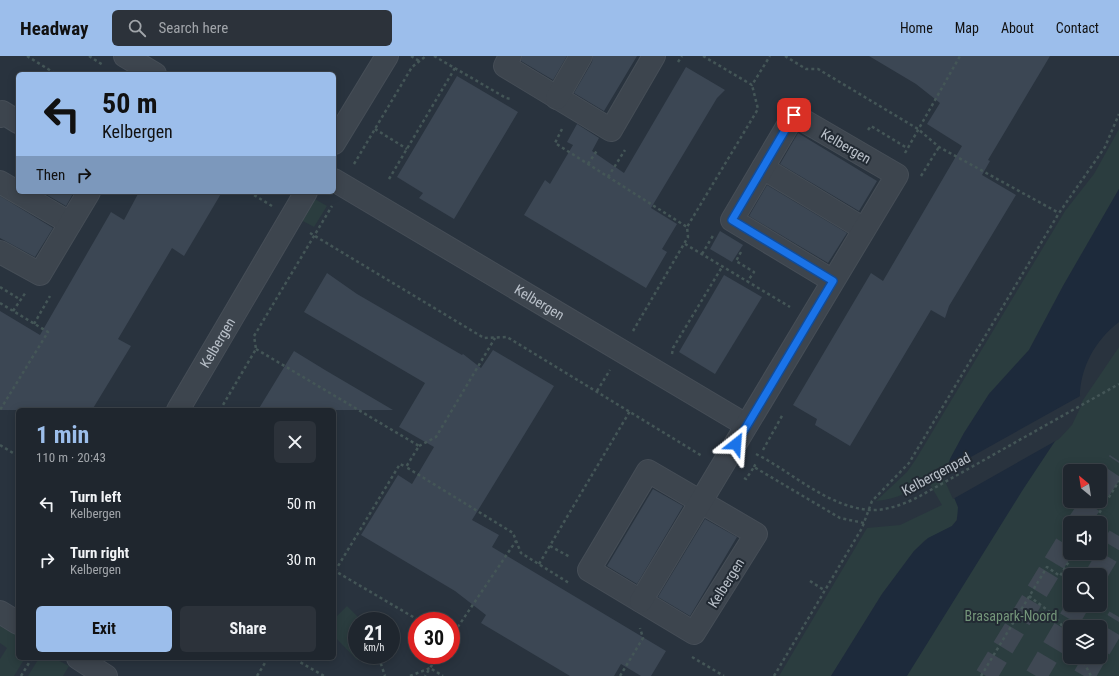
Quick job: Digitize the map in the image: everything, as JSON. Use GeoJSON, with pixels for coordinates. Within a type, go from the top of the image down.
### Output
{"type":"FeatureCollection","features":[{"type":"Feature","properties":{"kind":"street"},"geometry":{"type":"LineString","coordinates":[[125,56],[152,72]]}},
{"type":"Feature","properties":{"kind":"street"},"geometry":{"type":"LineString","coordinates":[[336,140],[386,56]]}},
{"type":"Feature","properties":{"kind":"street"},"geometry":{"type":"LineString","coordinates":[[510,56],[505,66],[611,130],[654,56]]}},
{"type":"Feature","properties":{"kind":"street"},"geometry":{"type":"LineString","coordinates":[[557,98],[581,56]]}},
{"type":"Feature","properties":{"kind":"street"},"geometry":{"type":"LineString","coordinates":[[0,116],[2,112],[16,121]]}},
{"type":"Feature","properties":{"kind":"street","name":"Kelbergen"},"geometry":{"type":"LineString","coordinates":[[641,601],[897,175],[794,115],[732,220],[833,281]]}},
{"type":"Feature","properties":{"kind":"street"},"geometry":{"type":"LineString","coordinates":[[763,168],[864,229]]}},
{"type":"Feature","properties":{"kind":"street"},"geometry":{"type":"LineString","coordinates":[[0,182],[16,191]]}},
{"type":"Feature","properties":{"kind":"street","name":"Kelbergen"},"geometry":{"type":"LineString","coordinates":[[338,182],[664,376],[741,434]]}},
{"type":"Feature","properties":{"kind":"street"},"geometry":{"type":"LineString","coordinates":[[20,194],[70,223]]}},
{"type":"Feature","properties":{"kind":"street"},"geometry":{"type":"LineString","coordinates":[[0,252],[40,274],[88,194]]}},
{"type":"Feature","properties":{"kind":"street","name":"Kelbergen"},"geometry":{"type":"LineString","coordinates":[[179,408],[305,194]]}},
{"type":"Feature","properties":{"kind":"street","name":"Kelbergen"},"geometry":{"type":"LineString","coordinates":[[648,471],[701,500],[756,534],[694,633],[589,570],[648,471]]}},
{"type":"Feature","properties":{"kind":"street"},"geometry":{"type":"LineString","coordinates":[[0,612],[16,622]]}},
{"type":"Feature","properties":{"kind":"street"},"geometry":{"type":"LineString","coordinates":[[81,660],[106,676]]}},
{"type":"Feature","properties":{"kind":"path"},"geometry":{"type":"LineString","coordinates":[[27,56],[53,72]]}},
{"type":"Feature","properties":{"kind":"path"},"geometry":{"type":"LineString","coordinates":[[411,56],[419,61]]}},
{"type":"Feature","properties":{"kind":"path"},"geometry":{"type":"LineString","coordinates":[[338,182],[375,129],[412,67],[426,56]]}},
{"type":"Feature","properties":{"kind":"path"},"geometry":{"type":"LineString","coordinates":[[434,56],[506,98],[515,100]]}},
{"type":"Feature","properties":{"kind":"path"},"geometry":{"type":"LineString","coordinates":[[597,391],[688,237],[687,227],[758,109],[752,86],[703,56]]}},
{"type":"Feature","properties":{"kind":"path"},"geometry":{"type":"LineString","coordinates":[[752,86],[770,56]]}},
{"type":"Feature","properties":{"kind":"path"},"geometry":{"type":"LineString","coordinates":[[785,56],[806,69],[818,70],[918,129],[939,147],[1059,213]]}},
{"type":"Feature","properties":{"kind":"path"},"geometry":{"type":"LineString","coordinates":[[904,154],[960,56]]}},
{"type":"Feature","properties":{"kind":"path"},"geometry":{"type":"LineString","coordinates":[[389,179],[455,68]]}},
{"type":"Feature","properties":{"kind":"path"},"geometry":{"type":"LineString","coordinates":[[774,676],[864,523],[872,501],[877,494],[909,463],[1059,213],[1105,147],[1119,114]]}},
{"type":"Feature","properties":{"kind":"path"},"geometry":{"type":"LineString","coordinates":[[556,126],[563,130],[554,143],[687,227]]}},
{"type":"Feature","properties":{"kind":"path"},"geometry":{"type":"LineString","coordinates":[[866,135],[871,126],[907,148]]}},
{"type":"Feature","properties":{"kind":"path"},"geometry":{"type":"LineString","coordinates":[[375,129],[407,149]]}},
{"type":"Feature","properties":{"kind":"path"},"geometry":{"type":"LineString","coordinates":[[588,164],[598,147]]}},
{"type":"Feature","properties":{"kind":"path"},"geometry":{"type":"LineString","coordinates":[[252,194],[290,218],[314,237],[484,338],[507,337],[721,466],[746,479],[756,463]]}},
{"type":"Feature","properties":{"kind":"path"},"geometry":{"type":"LineString","coordinates":[[221,408],[256,349],[254,336],[314,237],[333,194]]}},
{"type":"Feature","properties":{"kind":"path"},"geometry":{"type":"LineString","coordinates":[[702,254],[711,239]]}},
{"type":"Feature","properties":{"kind":"path"},"geometry":{"type":"LineString","coordinates":[[684,244],[795,310]]}},
{"type":"Feature","properties":{"kind":"path"},"geometry":{"type":"LineString","coordinates":[[742,251],[736,261],[754,272],[748,282]]}},
{"type":"Feature","properties":{"kind":"path"},"geometry":{"type":"LineString","coordinates":[[664,376],[668,369],[673,348],[722,267]]}},
{"type":"Feature","properties":{"kind":"path"},"geometry":{"type":"LineString","coordinates":[[0,287],[21,300]]}},
{"type":"Feature","properties":{"kind":"path"},"geometry":{"type":"LineString","coordinates":[[13,311],[24,295]]}},
{"type":"Feature","properties":{"kind":"path"},"geometry":{"type":"LineString","coordinates":[[0,303],[48,332],[0,410]]}},
{"type":"Feature","properties":{"kind":"path"},"geometry":{"type":"LineString","coordinates":[[406,467],[419,446],[436,437],[495,338]]}},
{"type":"Feature","properties":{"kind":"path"},"geometry":{"type":"LineString","coordinates":[[256,349],[419,446]]}},
{"type":"Feature","properties":{"kind":"path","name":"Kelbergenpad"},"geometry":{"type":"LineString","coordinates":[[741,434],[760,456],[820,493],[852,506],[870,510],[885,509],[905,503],[933,489],[1119,384]]}},
{"type":"Feature","properties":{"kind":"path"},"geometry":{"type":"LineString","coordinates":[[538,564],[630,411]]}},
{"type":"Feature","properties":{"kind":"path"},"geometry":{"type":"LineString","coordinates":[[0,445],[16,455]]}},
{"type":"Feature","properties":{"kind":"path"},"geometry":{"type":"LineString","coordinates":[[336,570],[400,464],[513,532],[521,553],[572,585]]}},
{"type":"Feature","properties":{"kind":"path"},"geometry":{"type":"LineString","coordinates":[[754,468],[840,518],[864,523]]}},
{"type":"Feature","properties":{"kind":"path"},"geometry":{"type":"LineString","coordinates":[[1097,516],[1119,481]]}},
{"type":"Feature","properties":{"kind":"path"},"geometry":{"type":"LineString","coordinates":[[460,624],[516,540]]}},
{"type":"Feature","properties":{"kind":"path"},"geometry":{"type":"LineString","coordinates":[[550,546],[568,556]]}},
{"type":"Feature","properties":{"kind":"path"},"geometry":{"type":"LineString","coordinates":[[981,676],[1047,567],[1060,576],[1070,560]]}},
{"type":"Feature","properties":{"kind":"path"},"geometry":{"type":"LineString","coordinates":[[336,573],[408,614]]}},
{"type":"Feature","properties":{"kind":"path"},"geometry":{"type":"LineString","coordinates":[[810,581],[824,590]]}},
{"type":"Feature","properties":{"kind":"path"},"geometry":{"type":"LineString","coordinates":[[1029,596],[1055,616],[1063,627]]}},
{"type":"Feature","properties":{"kind":"path"},"geometry":{"type":"LineString","coordinates":[[633,624],[640,628],[644,628]]}},
{"type":"Feature","properties":{"kind":"path"},"geometry":{"type":"LineString","coordinates":[[620,676],[643,638],[640,628]]}},
{"type":"Feature","properties":{"kind":"path"},"geometry":{"type":"LineString","coordinates":[[20,676],[31,660]]}},
{"type":"Feature","properties":{"kind":"path"},"geometry":{"type":"LineString","coordinates":[[257,676],[267,660]]}},
{"type":"Feature","properties":{"kind":"path"},"geometry":{"type":"LineString","coordinates":[[298,660],[324,676]]}},
{"type":"Feature","properties":{"kind":"path"},"geometry":{"type":"LineString","coordinates":[[381,664],[385,676]]}},
{"type":"Feature","properties":{"kind":"path"},"geometry":{"type":"LineString","coordinates":[[425,676],[433,664]]}},
{"type":"Feature","properties":{"kind":"path"},"geometry":{"type":"LineString","coordinates":[[1085,664],[1091,676]]}},
{"type":"Feature","properties":{"kind":"path"},"geometry":{"type":"LineString","coordinates":[[410,676],[430,668]]}},
{"type":"Feature","properties":{"kind":"path"},"geometry":{"type":"LineString","coordinates":[[430,668],[443,676]]}},
{"type":"Feature","properties":{"kind":"green space"},"geometry":{"type":"Polygon","coordinates":[[[1119,129],[1119,189],[1063,286],[1029,350],[989,394],[964,433],[950,459],[953,493],[959,510],[956,521],[952,526],[924,541],[914,551],[882,594],[831,676],[779,676],[867,528],[900,525],[942,505],[928,481],[898,496],[876,501],[907,472],[916,459],[1065,211],[1094,174],[1119,129]]]}},
{"type":"Feature","properties":{"kind":"green space"},"geometry":{"type":"Polygon","coordinates":[[[313,198],[327,206],[314,227],[301,220],[313,198]]]}},
{"type":"Feature","properties":{"kind":"green space","name":"Brasapark-Noord"},"geometry":{"type":"Polygon","coordinates":[[[1119,347],[1119,676],[906,676],[971,565],[1119,347]]]}},
{"type":"Feature","properties":{"kind":"green space"},"geometry":{"type":"Polygon","coordinates":[[[347,606],[353,612],[348,612],[348,651],[336,638],[336,617],[347,606]]]}},
{"type":"Feature","properties":{"kind":"green space"},"geometry":{"type":"Polygon","coordinates":[[[0,625],[16,635],[16,660],[24,660],[14,676],[0,676],[0,659],[7,648],[0,643],[0,625]]]}},
{"type":"Feature","properties":{"kind":"green space"},"geometry":{"type":"Polygon","coordinates":[[[38,660],[58,660],[69,666],[63,676],[28,676],[38,660]]]}},
{"type":"Feature","properties":{"kind":"water"},"geometry":{"type":"Polygon","coordinates":[[[1119,189],[1119,322],[1102,338],[1089,358],[1082,380],[1080,403],[1022,491],[907,676],[831,676],[882,594],[914,551],[928,538],[952,526],[957,520],[958,507],[945,476],[950,459],[964,433],[989,394],[1029,350],[1063,286],[1119,189]]]}},
{"type":"Feature","properties":{"kind":"pier"},"geometry":{"type":"Polygon","coordinates":[[[1082,395],[1082,404],[1072,425],[1059,439],[953,499],[943,477],[944,472],[1082,395]]]}},
{"type":"Feature","properties":{"kind":"building"},"geometry":{"type":"Polygon","coordinates":[[[522,56],[567,56],[553,80],[521,61],[522,56]]]}},
{"type":"Feature","properties":{"kind":"building"},"geometry":{"type":"Polygon","coordinates":[[[593,56],[637,56],[604,111],[574,93],[592,62],[593,56]]]}},
{"type":"Feature","properties":{"kind":"building"},"geometry":{"type":"Polygon","coordinates":[[[869,56],[1050,56],[988,160],[990,161],[982,175],[1016,195],[949,306],[945,318],[931,310],[850,446],[815,425],[817,419],[793,405],[871,273],[883,281],[962,146],[927,124],[940,103],[916,84],[869,56]]]}},
{"type":"Feature","properties":{"kind":"building"},"geometry":{"type":"Polygon","coordinates":[[[686,67],[725,90],[717,98],[651,208],[677,224],[662,249],[667,252],[646,288],[524,215],[545,180],[550,184],[573,145],[567,142],[577,124],[599,138],[592,151],[624,173],[686,67]]]}},
{"type":"Feature","properties":{"kind":"building"},"geometry":{"type":"Polygon","coordinates":[[[457,76],[518,112],[454,219],[419,198],[423,193],[397,177],[457,76]]]}},
{"type":"Feature","properties":{"kind":"building"},"geometry":{"type":"Polygon","coordinates":[[[798,133],[877,181],[859,211],[780,164],[798,133]]]}},
{"type":"Feature","properties":{"kind":"building"},"geometry":{"type":"Polygon","coordinates":[[[767,185],[847,233],[828,263],[749,216],[767,185]]]}},
{"type":"Feature","properties":{"kind":"building"},"geometry":{"type":"Polygon","coordinates":[[[45,194],[73,194],[66,206],[45,194]]]}},
{"type":"Feature","properties":{"kind":"building"},"geometry":{"type":"Polygon","coordinates":[[[138,194],[221,194],[184,256],[172,248],[118,339],[131,346],[93,408],[16,408],[16,410],[0,410],[0,311],[40,335],[111,212],[124,220],[138,194]]]}},
{"type":"Feature","properties":{"kind":"building"},"geometry":{"type":"Polygon","coordinates":[[[0,196],[53,228],[35,257],[0,238],[0,196]]]}},
{"type":"Feature","properties":{"kind":"building"},"geometry":{"type":"Polygon","coordinates":[[[720,231],[743,245],[732,262],[710,249],[720,231]]]}},
{"type":"Feature","properties":{"kind":"building"},"geometry":{"type":"Polygon","coordinates":[[[327,273],[357,294],[462,355],[463,354],[481,368],[493,350],[554,386],[472,520],[499,535],[492,547],[666,651],[651,676],[641,676],[621,664],[614,676],[570,676],[481,623],[486,615],[455,591],[361,535],[398,475],[412,484],[434,447],[399,427],[425,383],[304,312],[327,273]]]}},
{"type":"Feature","properties":{"kind":"building"},"geometry":{"type":"Polygon","coordinates":[[[724,275],[762,297],[715,374],[679,352],[724,275]]]}},
{"type":"Feature","properties":{"kind":"building"},"geometry":{"type":"Polygon","coordinates":[[[294,351],[393,410],[336,410],[336,408],[259,408],[294,351]]]}},
{"type":"Feature","properties":{"kind":"building"},"geometry":{"type":"Polygon","coordinates":[[[653,489],[683,506],[637,584],[607,566],[653,489]]]}},
{"type":"Feature","properties":{"kind":"building"},"geometry":{"type":"Polygon","coordinates":[[[705,519],[737,537],[690,616],[658,597],[705,519]]]}},
{"type":"Feature","properties":{"kind":"tunnel"},"geometry":{"type":"LineString","coordinates":[[1107,479],[1119,461]]}},
{"type":"Feature","properties":{"kind":"tunnel"},"geometry":{"type":"LineString","coordinates":[[1083,516],[1088,508]]}},
{"type":"Feature","properties":{"kind":"tunnel"},"geometry":{"type":"LineString","coordinates":[[1100,568],[1119,536]]}},
{"type":"Feature","properties":{"kind":"tunnel"},"geometry":{"type":"LineString","coordinates":[[986,676],[1063,549]]}},
{"type":"Feature","properties":{"kind":"tunnel"},"geometry":{"type":"LineString","coordinates":[[1036,676],[1074,612]]}},
{"type":"Feature","properties":{"kind":"tunnel"},"geometry":{"type":"LineString","coordinates":[[1107,637],[1119,617]]}},
{"type":"Feature","properties":{"kind":"tunnel"},"geometry":{"type":"LineString","coordinates":[[1084,676],[1091,664]]}},
{"type":"Feature","properties":{"kind":"route"},"geometry":{"type":"LineString","coordinates":[[736,444],[833,281],[732,220],[794,115]]}}]}
